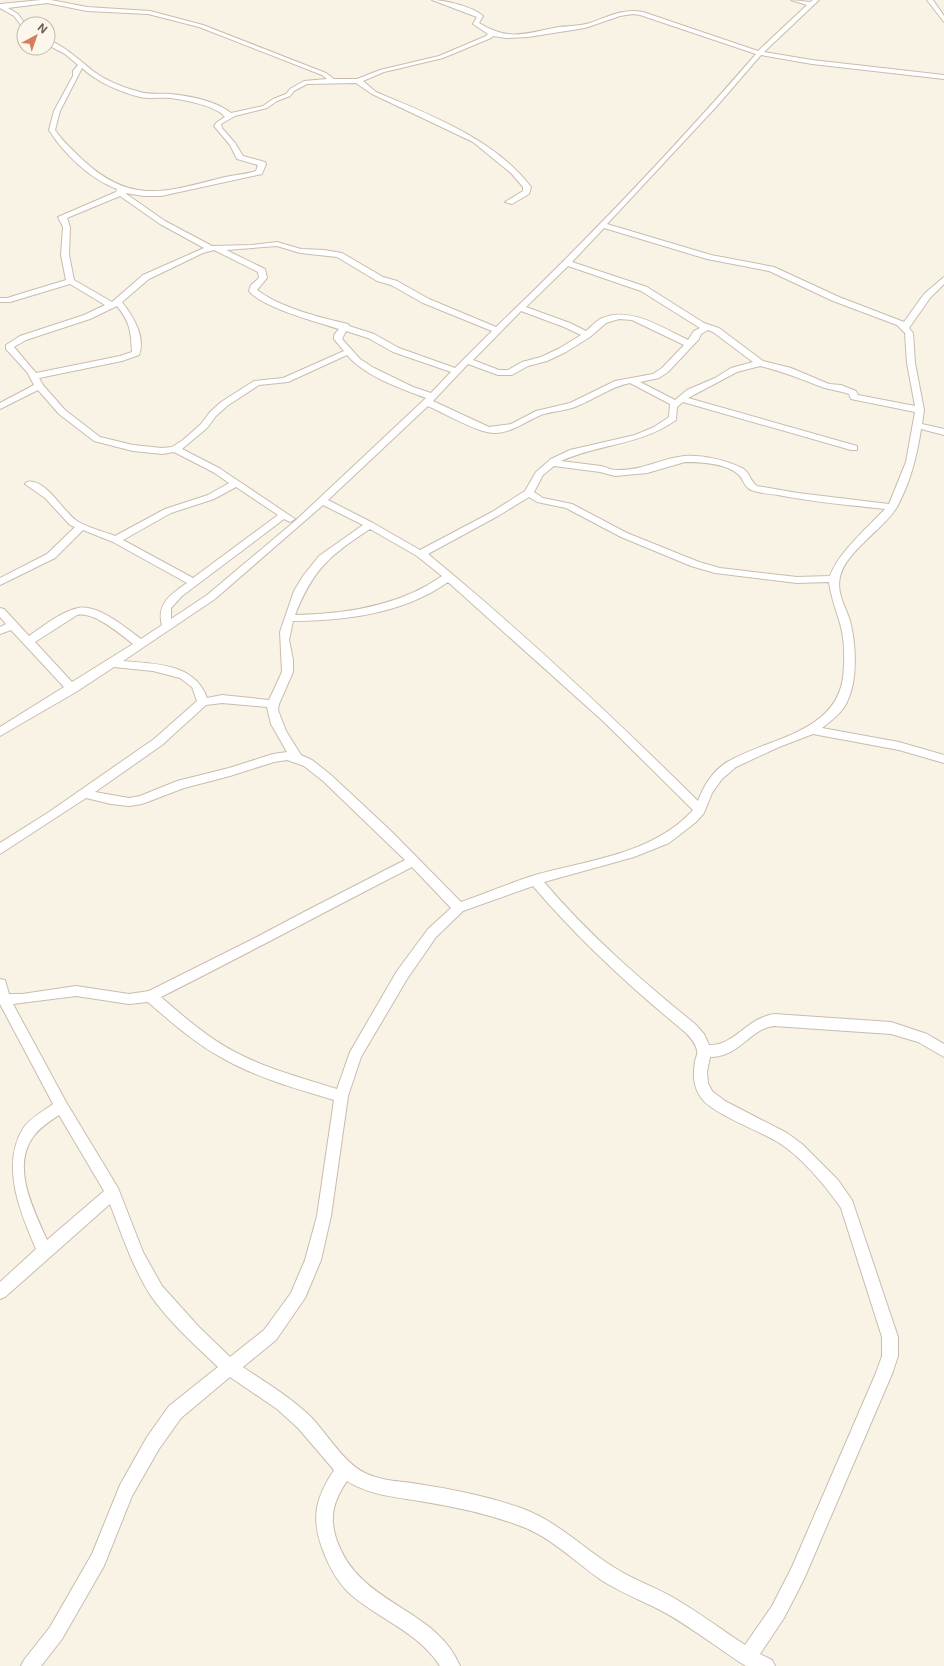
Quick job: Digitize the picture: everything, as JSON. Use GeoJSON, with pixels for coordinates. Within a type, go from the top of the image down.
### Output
{"type":"FeatureCollection","features":[{"type":"Feature","properties":{"kind":"street"},"geometry":{"type":"LineString","coordinates":[[435,0],[475,12],[480,16],[476,24],[491,33],[509,38],[535,35],[585,25],[615,14],[633,12],[641,13],[759,53],[812,62],[944,77]]}},
{"type":"Feature","properties":{"kind":"street"},"geometry":{"type":"LineString","coordinates":[[794,0],[814,2]]}},
{"type":"Feature","properties":{"kind":"street"},"geometry":{"type":"LineString","coordinates":[[930,0],[944,20]]}},
{"type":"Feature","properties":{"kind":"street"},"geometry":{"type":"LineString","coordinates":[[1,7],[47,1],[86,9],[117,9],[157,14],[201,26],[278,58],[324,74],[331,79],[328,81]]}},
{"type":"Feature","properties":{"kind":"street"},"geometry":{"type":"LineString","coordinates":[[0,732],[72,689],[168,627],[210,597],[298,523],[430,400],[497,330],[566,263],[714,106],[759,53],[814,2]]}},
{"type":"Feature","properties":{"kind":"street"},"geometry":{"type":"LineString","coordinates":[[1,7],[17,16]]}},
{"type":"Feature","properties":{"kind":"street"},"geometry":{"type":"LineString","coordinates":[[34,376],[122,358],[136,353],[135,330],[129,316],[115,304],[71,281],[67,274],[65,248],[67,224],[62,217],[87,208],[118,191],[165,193],[182,191],[259,172],[262,164],[240,157],[233,144],[217,126],[219,123],[229,117],[265,107],[275,100],[288,95],[292,90],[306,82],[358,81],[382,71],[441,57],[489,37],[491,33]]}},
{"type":"Feature","properties":{"kind":"street"},"geometry":{"type":"LineString","coordinates":[[56,47],[67,53],[99,78],[126,90],[141,95],[170,96],[188,99],[223,110],[229,117]]}},
{"type":"Feature","properties":{"kind":"street"},"geometry":{"type":"LineString","coordinates":[[81,65],[76,71],[76,76],[57,111],[52,130],[90,171],[143,211],[190,238],[262,270],[263,278],[254,287],[255,294],[310,317],[344,326],[371,336],[396,350],[458,372]]}},
{"type":"Feature","properties":{"kind":"street"},"geometry":{"type":"LineString","coordinates":[[358,81],[374,93],[475,141],[514,172],[527,187],[526,192],[509,202]]}},
{"type":"Feature","properties":{"kind":"street"},"geometry":{"type":"LineString","coordinates":[[30,1666],[56,1632],[98,1560],[126,1491],[153,1443],[175,1412],[270,1334],[297,1298],[313,1260],[324,1216],[341,1096],[355,1056],[402,975],[432,932],[459,908],[535,880],[630,854],[665,840],[692,819],[700,810],[707,792],[718,776],[732,764],[775,744],[812,730],[837,708],[842,700],[848,678],[847,633],[845,622],[836,598],[834,579],[837,570],[854,548],[892,507],[911,462],[918,426],[920,410],[911,363],[910,338],[905,327],[836,299],[771,269],[710,257],[601,226]]}},
{"type":"Feature","properties":{"kind":"street"},"geometry":{"type":"LineString","coordinates":[[298,523],[216,470],[175,449],[147,451],[97,439],[78,427],[39,386],[34,376],[11,350],[9,347],[10,345],[23,338],[87,316],[115,304],[153,273],[200,251],[213,248],[252,247],[277,244],[300,251],[332,253],[344,258],[380,279],[394,283],[426,301],[497,330]]}},
{"type":"Feature","properties":{"kind":"street"},"geometry":{"type":"LineString","coordinates":[[566,263],[598,275],[644,289],[707,327],[716,330],[760,363],[788,370],[828,386],[838,387],[853,393],[854,397],[920,410]]}},
{"type":"Feature","properties":{"kind":"street"},"geometry":{"type":"LineString","coordinates":[[905,327],[927,296],[944,280]]}},
{"type":"Feature","properties":{"kind":"street"},"geometry":{"type":"LineString","coordinates":[[0,300],[7,300],[71,281]]}},
{"type":"Feature","properties":{"kind":"street"},"geometry":{"type":"LineString","coordinates":[[520,308],[554,320],[587,335]]}},
{"type":"Feature","properties":{"kind":"street"},"geometry":{"type":"LineString","coordinates":[[467,361],[498,372],[509,373],[525,364],[551,356],[587,335],[603,321],[619,316],[626,316],[689,344]]}},
{"type":"Feature","properties":{"kind":"street"},"geometry":{"type":"LineString","coordinates":[[344,326],[338,335],[338,339],[350,351],[357,361],[474,425],[488,430],[496,430],[525,422],[539,413],[573,405],[599,390],[629,380],[651,377],[661,373],[689,344],[697,333],[707,327]]}},
{"type":"Feature","properties":{"kind":"street"},"geometry":{"type":"LineString","coordinates":[[175,449],[197,433],[224,404],[257,383],[285,380],[350,351]]}},
{"type":"Feature","properties":{"kind":"street"},"geometry":{"type":"LineString","coordinates":[[421,554],[495,514],[529,493],[536,478],[553,462],[564,456],[596,445],[655,430],[673,418],[672,410],[678,401],[690,392],[718,380],[734,370],[760,363]]}},
{"type":"Feature","properties":{"kind":"street"},"geometry":{"type":"LineString","coordinates":[[629,380],[678,401],[854,448]]}},
{"type":"Feature","properties":{"kind":"street"},"geometry":{"type":"LineString","coordinates":[[0,406],[39,386]]}},
{"type":"Feature","properties":{"kind":"street"},"geometry":{"type":"LineString","coordinates":[[918,426],[944,432]]}},
{"type":"Feature","properties":{"kind":"street"},"geometry":{"type":"LineString","coordinates":[[553,462],[600,469],[615,473],[647,470],[684,459],[697,459],[727,465],[739,470],[744,474],[748,484],[754,488],[798,496],[892,507]]}},
{"type":"Feature","properties":{"kind":"street"},"geometry":{"type":"LineString","coordinates":[[116,540],[168,511],[211,497],[236,483]]}},
{"type":"Feature","properties":{"kind":"street"},"geometry":{"type":"LineString","coordinates":[[30,484],[48,496],[66,517],[81,527],[116,540],[193,582]]}},
{"type":"Feature","properties":{"kind":"street"},"geometry":{"type":"LineString","coordinates":[[529,493],[540,500],[569,506],[624,535],[695,564],[719,571],[790,580],[834,579]]}},
{"type":"Feature","properties":{"kind":"street"},"geometry":{"type":"LineString","coordinates":[[322,501],[370,525],[415,552],[421,554],[449,576],[608,719],[700,810]]}},
{"type":"Feature","properties":{"kind":"street"},"geometry":{"type":"LineString","coordinates":[[168,627],[163,614],[166,607],[178,594],[284,515]]}},
{"type":"Feature","properties":{"kind":"street"},"geometry":{"type":"LineString","coordinates":[[297,758],[272,715],[273,704],[287,675],[288,665],[284,639],[289,618],[300,590],[315,565],[332,550],[370,525]]}},
{"type":"Feature","properties":{"kind":"street"},"geometry":{"type":"LineString","coordinates":[[0,582],[51,556],[60,549],[81,527]]}},
{"type":"Feature","properties":{"kind":"street"},"geometry":{"type":"LineString","coordinates":[[289,618],[315,618],[384,605],[428,591],[440,584],[449,576]]}},
{"type":"Feature","properties":{"kind":"street"},"geometry":{"type":"LineString","coordinates":[[29,641],[73,614],[85,611],[99,617],[141,644]]}},
{"type":"Feature","properties":{"kind":"street"},"geometry":{"type":"LineString","coordinates":[[0,612],[29,641],[72,689]]}},
{"type":"Feature","properties":{"kind":"street"},"geometry":{"type":"LineString","coordinates":[[0,630],[12,625]]}},
{"type":"Feature","properties":{"kind":"street"},"geometry":{"type":"LineString","coordinates":[[112,663],[167,670],[184,676],[196,685],[203,702]]}},
{"type":"Feature","properties":{"kind":"street"},"geometry":{"type":"LineString","coordinates":[[0,849],[54,815],[83,793],[158,742],[203,702],[222,699],[273,704]]}},
{"type":"Feature","properties":{"kind":"street"},"geometry":{"type":"LineString","coordinates":[[812,730],[899,746],[944,759]]}},
{"type":"Feature","properties":{"kind":"street"},"geometry":{"type":"LineString","coordinates":[[83,793],[111,800],[129,802],[142,800],[181,784],[230,772],[273,758],[287,756],[297,758],[308,763],[327,778],[414,861],[459,908]]}},
{"type":"Feature","properties":{"kind":"street"},"geometry":{"type":"LineString","coordinates":[[4,999],[22,999],[76,991],[129,999],[151,996],[256,944],[414,861]]}},
{"type":"Feature","properties":{"kind":"street"},"geometry":{"type":"LineString","coordinates":[[535,880],[566,917],[590,941],[690,1028],[699,1038],[704,1051],[700,1072],[701,1084],[707,1095],[720,1105],[782,1136],[797,1148],[833,1186],[847,1206],[890,1337],[890,1356],[884,1374],[814,1538],[778,1612],[747,1657]]}},
{"type":"Feature","properties":{"kind":"street"},"geometry":{"type":"LineString","coordinates":[[0,984],[4,999],[62,1106],[113,1194],[137,1255],[157,1291],[193,1332],[230,1368],[282,1403],[304,1422],[326,1446],[344,1470],[362,1481],[486,1506],[521,1517],[547,1529],[608,1574],[635,1590],[667,1604],[747,1657],[766,1666]]}},
{"type":"Feature","properties":{"kind":"street"},"geometry":{"type":"LineString","coordinates":[[151,996],[182,1023],[213,1045],[242,1062],[284,1079],[341,1096]]}},
{"type":"Feature","properties":{"kind":"street"},"geometry":{"type":"LineString","coordinates":[[704,1051],[725,1049],[765,1020],[891,1028],[922,1038],[944,1051]]}},
{"type":"Feature","properties":{"kind":"street"},"geometry":{"type":"LineString","coordinates":[[45,1252],[18,1190],[16,1160],[19,1146],[27,1133],[40,1121],[62,1106]]}},
{"type":"Feature","properties":{"kind":"street"},"geometry":{"type":"LineString","coordinates":[[0,1292],[64,1234],[113,1194]]}},
{"type":"Feature","properties":{"kind":"street"},"geometry":{"type":"LineString","coordinates":[[344,1470],[325,1502],[322,1512],[324,1531],[332,1552],[342,1571],[360,1590],[431,1638],[446,1656],[451,1666]]}}]}
